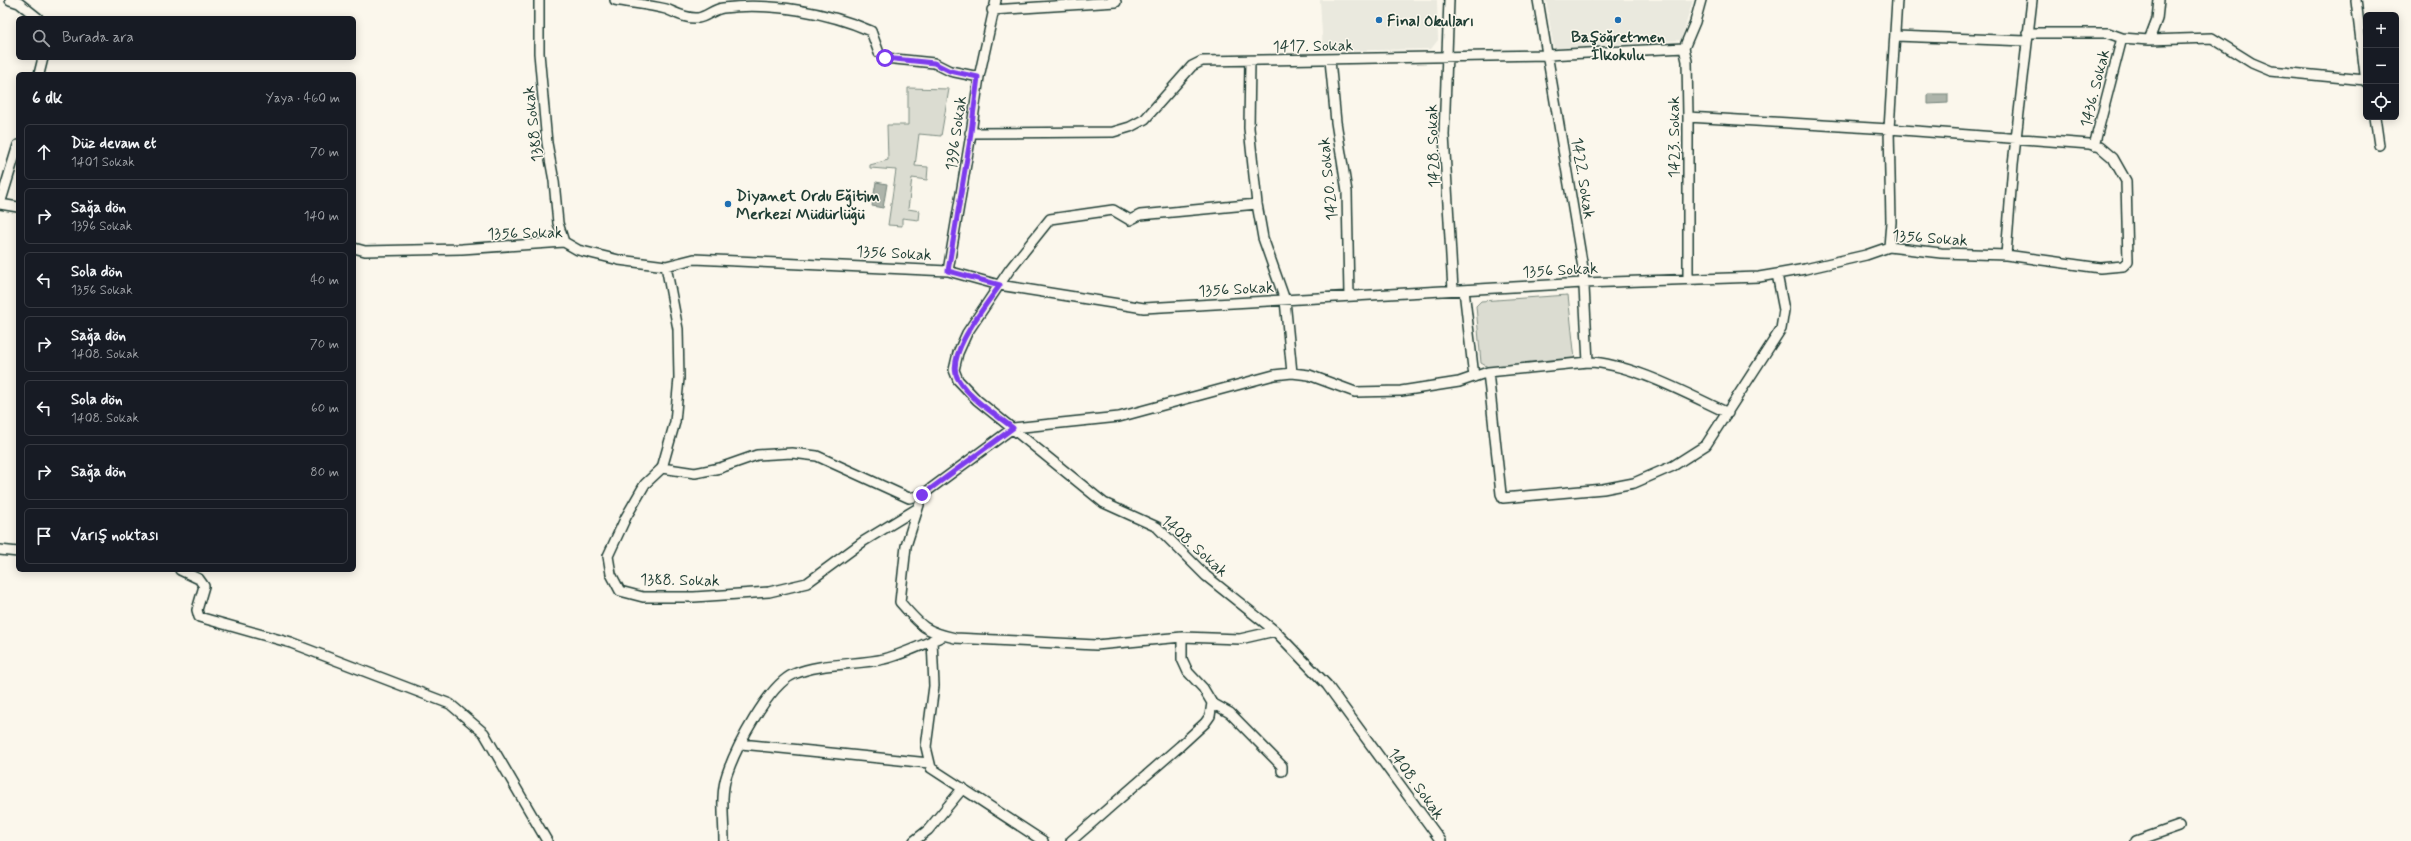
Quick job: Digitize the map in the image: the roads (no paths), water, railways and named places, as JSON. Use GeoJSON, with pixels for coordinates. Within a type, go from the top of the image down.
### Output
{"type":"FeatureCollection","features":[{"type":"Feature","properties":{"kind":"street"},"geometry":{"type":"LineString","coordinates":[[10,0],[19,4],[35,16]]}},
{"type":"Feature","properties":{"kind":"street","name":"1388 Sokak"},"geometry":{"type":"LineString","coordinates":[[539,0],[539,53],[547,143],[554,181],[558,224],[564,242]]}},
{"type":"Feature","properties":{"kind":"street"},"geometry":{"type":"LineString","coordinates":[[615,0],[665,9],[687,17],[699,18],[721,8],[744,7],[782,8],[824,14],[871,31],[879,53],[885,58],[934,63],[950,71],[978,77]]}},
{"type":"Feature","properties":{"kind":"street","name":"1396 Sokak"},"geometry":{"type":"LineString","coordinates":[[948,271],[978,77],[992,10],[996,0]]}},
{"type":"Feature","properties":{"kind":"street","name":"1428. Sokak"},"geometry":{"type":"LineString","coordinates":[[1450,0],[1446,56],[1444,135],[1453,290]]}},
{"type":"Feature","properties":{"kind":"street","name":"1422. Sokak"},"geometry":{"type":"LineString","coordinates":[[1538,0],[1583,268],[1588,362]]}},
{"type":"Feature","properties":{"kind":"street"},"geometry":{"type":"LineString","coordinates":[[1684,48],[1696,22],[1701,0]]}},
{"type":"Feature","properties":{"kind":"street"},"geometry":{"type":"LineString","coordinates":[[1889,247],[1891,222],[1889,129],[1896,36],[1897,0]]}},
{"type":"Feature","properties":{"kind":"street"},"geometry":{"type":"LineString","coordinates":[[2006,255],[2026,37],[2032,0]]}},
{"type":"Feature","properties":{"kind":"street"},"geometry":{"type":"LineString","coordinates":[[2149,40],[2157,19],[2159,0]]}},
{"type":"Feature","properties":{"kind":"street"},"geometry":{"type":"LineString","coordinates":[[2356,0],[2363,57]]}},
{"type":"Feature","properties":{"kind":"street"},"geometry":{"type":"LineString","coordinates":[[992,10],[1116,2]]}},
{"type":"Feature","properties":{"kind":"street","name":"1436. Sokak"},"geometry":{"type":"LineString","coordinates":[[1896,36],[2026,37],[2108,33],[2122,38],[2149,40],[2212,38],[2252,63],[2271,71],[2363,81]]}},
{"type":"Feature","properties":{"kind":"street","name":"1436. Sokak"},"geometry":{"type":"LineString","coordinates":[[2094,146],[2122,38]]}},
{"type":"Feature","properties":{"kind":"street","name":"1417. Sokak"},"geometry":{"type":"LineString","coordinates":[[970,133],[1113,132],[1130,127],[1145,119],[1192,66],[1202,61],[1330,60],[1446,56],[1548,55],[1684,48]]}},
{"type":"Feature","properties":{"kind":"street","name":"1423. Sokak"},"geometry":{"type":"LineString","coordinates":[[1684,48],[1687,61],[1688,117],[1688,278]]}},
{"type":"Feature","properties":{"kind":"street"},"geometry":{"type":"LineString","coordinates":[[40,72],[42,60]]}},
{"type":"Feature","properties":{"kind":"street","name":"1420. Sokak"},"geometry":{"type":"LineString","coordinates":[[1330,60],[1336,122],[1347,192],[1349,296]]}},
{"type":"Feature","properties":{"kind":"street"},"geometry":{"type":"LineString","coordinates":[[1250,61],[1249,128],[1256,204],[1263,238],[1285,300],[1292,373]]}},
{"type":"Feature","properties":{"kind":"street"},"geometry":{"type":"LineString","coordinates":[[1688,117],[2016,138],[2094,146]]}},
{"type":"Feature","properties":{"kind":"street"},"geometry":{"type":"LineString","coordinates":[[2375,120],[2379,145]]}},
{"type":"Feature","properties":{"kind":"street","name":"1356 Sokak"},"geometry":{"type":"LineString","coordinates":[[356,248],[365,250],[462,249],[564,242],[578,250],[600,256],[666,266],[694,259],[948,271],[1000,285],[1144,308],[1583,283],[1688,278],[1759,277],[1859,257],[1889,247],[1941,253],[2006,255],[2100,268],[2123,266],[2128,262],[2126,181],[2113,158],[2100,147],[2094,146]]}},
{"type":"Feature","properties":{"kind":"street"},"geometry":{"type":"LineString","coordinates":[[16,154],[0,204],[16,207]]}},
{"type":"Feature","properties":{"kind":"street","name":"1408. Sokak"},"geometry":{"type":"LineString","coordinates":[[1256,204],[1162,212],[1140,215],[1130,220],[1112,210],[1050,219],[1000,285],[967,333],[958,353],[954,370],[958,380],[977,400],[1104,504],[1157,527],[1206,576],[1275,631],[1328,684],[1441,841]]}},
{"type":"Feature","properties":{"kind":"street","name":"1388. Sokak"},"geometry":{"type":"LineString","coordinates":[[666,266],[678,329],[679,378],[676,422],[662,468],[646,484],[626,517],[608,556],[611,574],[620,591],[643,597],[694,597],[769,592],[807,583],[864,541],[918,508]]}},
{"type":"Feature","properties":{"kind":"street"},"geometry":{"type":"LineString","coordinates":[[1488,372],[1501,494],[1503,498],[1603,489],[1634,483],[1673,466],[1706,445],[1728,413],[1781,329],[1784,310],[1777,274]]}},
{"type":"Feature","properties":{"kind":"street"},"geometry":{"type":"LineString","coordinates":[[1464,290],[1474,377]]}},
{"type":"Feature","properties":{"kind":"street"},"geometry":{"type":"LineString","coordinates":[[662,468],[695,473],[720,468],[757,455],[792,453],[817,456],[909,498],[922,495],[1013,428],[1118,417],[1274,375],[1292,373],[1309,374],[1355,392],[1401,391],[1459,382],[1488,372],[1588,362],[1605,362],[1684,392],[1728,413]]}},
{"type":"Feature","properties":{"kind":"street"},"geometry":{"type":"LineString","coordinates":[[922,495],[906,546],[900,602],[922,627],[943,636],[955,638],[1096,645],[1182,638],[1240,639],[1275,631]]}},
{"type":"Feature","properties":{"kind":"street"},"geometry":{"type":"LineString","coordinates":[[0,550],[16,552]]}},
{"type":"Feature","properties":{"kind":"street"},"geometry":{"type":"LineString","coordinates":[[184,572],[199,579],[204,586],[197,610],[199,617],[291,643],[450,704],[484,733],[547,841]]}},
{"type":"Feature","properties":{"kind":"street"},"geometry":{"type":"LineString","coordinates":[[724,841],[724,801],[727,775],[755,715],[773,692],[793,674],[844,663],[884,659],[943,636]]}},
{"type":"Feature","properties":{"kind":"street"},"geometry":{"type":"LineString","coordinates":[[1182,638],[1182,659],[1188,672],[1203,688],[1212,703],[1230,713],[1282,766],[1282,771]]}},
{"type":"Feature","properties":{"kind":"street"},"geometry":{"type":"LineString","coordinates":[[932,640],[934,686],[926,748],[931,768],[1043,841]]}},
{"type":"Feature","properties":{"kind":"street"},"geometry":{"type":"LineString","coordinates":[[1071,841],[1205,724],[1210,716],[1212,703]]}},
{"type":"Feature","properties":{"kind":"street"},"geometry":{"type":"LineString","coordinates":[[741,744],[929,763]]}},
{"type":"Feature","properties":{"kind":"street"},"geometry":{"type":"LineString","coordinates":[[914,841],[928,830],[963,788]]}},
{"type":"Feature","properties":{"kind":"street"},"geometry":{"type":"LineString","coordinates":[[2136,841],[2179,826]]}},
{"type":"Feature","properties":{"kind":"place","name":"Final Okulları"},"geometry":{"type":"Point","coordinates":[1379,20]}},
{"type":"Feature","properties":{"kind":"place","name":"Başöğretmen İlkokulu"},"geometry":{"type":"Point","coordinates":[1618,20]}},
{"type":"Feature","properties":{"kind":"place","name":"Diyanet Ordu Eğitim Merkezi Müdürlüğü"},"geometry":{"type":"Point","coordinates":[728,204]}}]}
